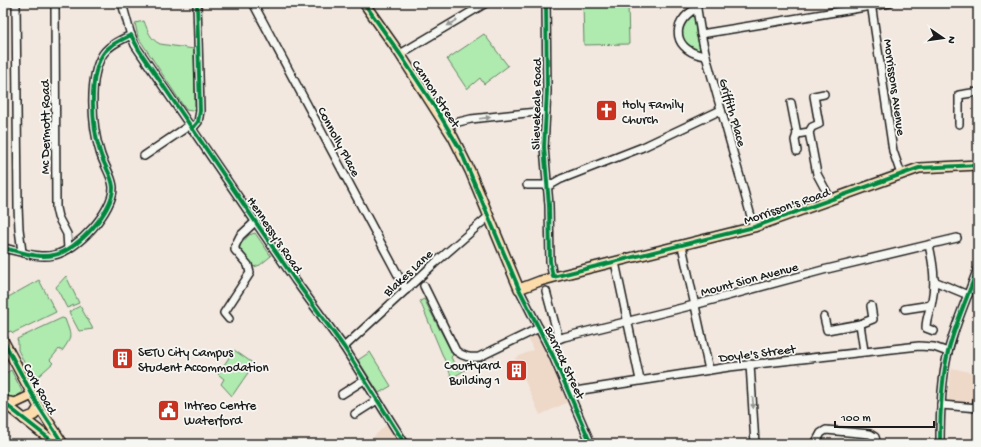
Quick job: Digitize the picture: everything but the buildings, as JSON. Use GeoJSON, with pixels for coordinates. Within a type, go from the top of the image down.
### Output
{"type":"FeatureCollection","features":[{"type":"Feature","properties":{"kind":"main road","name":"Cannon Street"},"geometry":{"type":"LineString","coordinates":[[364,3],[400,54],[446,125],[467,166],[519,290]]}},
{"type":"Feature","properties":{"kind":"main road","name":"Morrisson's Road"},"geometry":{"type":"LineString","coordinates":[[519,290],[553,277],[754,227],[901,174],[927,167],[978,165]]}},
{"type":"Feature","properties":{"kind":"main road","name":"Cork Road"},"geometry":{"type":"LineString","coordinates":[[3,340],[32,395],[63,444]]}},
{"type":"Feature","properties":{"kind":"main road"},"geometry":{"type":"LineString","coordinates":[[4,400],[15,403],[32,395]]}},
{"type":"Feature","properties":{"kind":"main road"},"geometry":{"type":"LineString","coordinates":[[4,400],[9,407],[56,444]]}},
{"type":"Feature","properties":{"kind":"main road"},"geometry":{"type":"LineString","coordinates":[[24,419],[34,415],[39,407]]}},
{"type":"Feature","properties":{"kind":"street"},"geometry":{"type":"LineString","coordinates":[[16,3],[18,207],[22,252]]}},
{"type":"Feature","properties":{"kind":"street","name":"Mc Dermott Road"},"geometry":{"type":"LineString","coordinates":[[55,3],[56,208],[58,217],[67,237],[68,249]]}},
{"type":"Feature","properties":{"kind":"street","name":"Hennessy's Road"},"geometry":{"type":"LineString","coordinates":[[122,3],[131,35],[139,50],[295,280],[344,347],[405,444]]}},
{"type":"Feature","properties":{"kind":"street"},"geometry":{"type":"LineString","coordinates":[[144,156],[198,122],[200,111],[197,3]]}},
{"type":"Feature","properties":{"kind":"street","name":"Connolly Place"},"geometry":{"type":"LineString","coordinates":[[253,3],[406,290]]}},
{"type":"Feature","properties":{"kind":"street"},"geometry":{"type":"LineString","coordinates":[[400,54],[486,3]]}},
{"type":"Feature","properties":{"kind":"street","name":"Slievekeale Road"},"geometry":{"type":"LineString","coordinates":[[546,3],[547,77],[544,147],[550,262],[553,277]]}},
{"type":"Feature","properties":{"kind":"street"},"geometry":{"type":"LineString","coordinates":[[701,34],[871,4],[890,3]]}},
{"type":"Feature","properties":{"kind":"street","name":"Morrissons Avenue"},"geometry":{"type":"LineString","coordinates":[[871,4],[893,151],[901,174]]}},
{"type":"Feature","properties":{"kind":"street"},"geometry":{"type":"LineString","coordinates":[[697,6],[684,18],[680,27],[680,37],[686,49],[695,54],[706,56]]}},
{"type":"Feature","properties":{"kind":"street","name":"Griffith Place"},"geometry":{"type":"LineString","coordinates":[[697,6],[706,56],[754,227]]}},
{"type":"Feature","properties":{"kind":"street"},"geometry":{"type":"LineString","coordinates":[[3,248],[50,256],[59,254],[68,249],[84,236],[96,224],[106,209],[112,196],[113,188],[112,181],[101,155],[95,132],[93,108],[94,90],[97,72],[103,54],[112,45],[131,35]]}},
{"type":"Feature","properties":{"kind":"street"},"geometry":{"type":"LineString","coordinates":[[959,124],[959,95],[978,92]]}},
{"type":"Feature","properties":{"kind":"street"},"geometry":{"type":"LineString","coordinates":[[824,94],[814,96],[819,124],[812,127],[809,132],[817,174],[831,200]]}},
{"type":"Feature","properties":{"kind":"street"},"geometry":{"type":"LineString","coordinates":[[791,103],[797,134],[795,140],[797,151]]}},
{"type":"Feature","properties":{"kind":"street"},"geometry":{"type":"LineString","coordinates":[[527,185],[547,186],[561,179],[643,147],[721,110]]}},
{"type":"Feature","properties":{"kind":"street"},"geometry":{"type":"LineString","coordinates":[[446,125],[471,119],[546,111]]}},
{"type":"Feature","properties":{"kind":"street"},"geometry":{"type":"LineString","coordinates":[[797,134],[809,132]]}},
{"type":"Feature","properties":{"kind":"street","name":"Blakes Lane"},"geometry":{"type":"LineString","coordinates":[[344,347],[456,244],[488,217]]}},
{"type":"Feature","properties":{"kind":"street"},"geometry":{"type":"LineString","coordinates":[[229,319],[224,313],[248,277],[249,269],[248,265],[235,250],[235,246],[240,236],[256,221]]}},
{"type":"Feature","properties":{"kind":"street","name":"Mount Sion Avenue"},"geometry":{"type":"LineString","coordinates":[[547,343],[801,276],[957,238]]}},
{"type":"Feature","properties":{"kind":"street"},"geometry":{"type":"LineString","coordinates":[[929,245],[934,281],[926,328],[934,331]]}},
{"type":"Feature","properties":{"kind":"street"},"geometry":{"type":"LineString","coordinates":[[682,246],[709,370]]}},
{"type":"Feature","properties":{"kind":"street"},"geometry":{"type":"LineString","coordinates":[[615,262],[640,380]]}},
{"type":"Feature","properties":{"kind":"street"},"geometry":{"type":"LineString","coordinates":[[940,444],[943,380],[948,352],[978,268]]}},
{"type":"Feature","properties":{"kind":"street"},"geometry":{"type":"LineString","coordinates":[[934,281],[968,295]]}},
{"type":"Feature","properties":{"kind":"street"},"geometry":{"type":"LineString","coordinates":[[424,286],[456,351],[462,355],[471,358],[479,357],[540,328]]}},
{"type":"Feature","properties":{"kind":"street","name":"Barrack Street"},"geometry":{"type":"LineString","coordinates":[[519,290],[540,328],[591,444]]}},
{"type":"Feature","properties":{"kind":"street","name":"Barrack Street"},"geometry":{"type":"LineString","coordinates":[[546,290],[559,339]]}},
{"type":"Feature","properties":{"kind":"street"},"geometry":{"type":"LineString","coordinates":[[905,308],[931,305]]}},
{"type":"Feature","properties":{"kind":"street"},"geometry":{"type":"LineString","coordinates":[[824,317],[827,330],[860,324],[873,319],[870,306]]}},
{"type":"Feature","properties":{"kind":"street"},"geometry":{"type":"LineString","coordinates":[[860,324],[864,351]]}},
{"type":"Feature","properties":{"kind":"street","name":"Doyle's Street"},"geometry":{"type":"LineString","coordinates":[[569,392],[750,364],[864,351],[922,346],[934,347],[948,352]]}},
{"type":"Feature","properties":{"kind":"street"},"geometry":{"type":"LineString","coordinates":[[750,364],[755,444]]}},
{"type":"Feature","properties":{"kind":"street"},"geometry":{"type":"LineString","coordinates":[[342,394],[364,380]]}},
{"type":"Feature","properties":{"kind":"street"},"geometry":{"type":"LineString","coordinates":[[941,405],[977,408],[978,396]]}},
{"type":"Feature","properties":{"kind":"street"},"geometry":{"type":"LineString","coordinates":[[355,414],[377,400]]}},
{"type":"Feature","properties":{"kind":"street"},"geometry":{"type":"LineString","coordinates":[[815,444],[820,433],[826,430],[870,434],[875,437],[878,444]]}},
{"type":"Feature","properties":{"kind":"shaded area"},"geometry":{"type":"Polygon","coordinates":[[[538,332],[568,402],[540,415],[515,358],[533,350],[528,337],[538,332]]]}},
{"type":"Feature","properties":{"kind":"shaded area"},"geometry":{"type":"Polygon","coordinates":[[[952,368],[978,374],[974,404],[948,402],[952,368]]]}},
{"type":"Feature","properties":{"kind":"shaded area"},"geometry":{"type":"Polygon","coordinates":[[[387,424],[400,444],[366,444],[387,424]]]}},
{"type":"Feature","properties":{"kind":"green space"},"geometry":{"type":"Polygon","coordinates":[[[583,3],[628,3],[629,44],[584,45],[583,3]]]}},
{"type":"Feature","properties":{"kind":"green space"},"geometry":{"type":"Polygon","coordinates":[[[694,14],[696,34],[701,53],[693,51],[687,46],[684,42],[682,32],[689,17],[694,14]]]}},
{"type":"Feature","properties":{"kind":"green space"},"geometry":{"type":"Polygon","coordinates":[[[144,21],[152,37],[160,44],[194,49],[195,108],[192,111],[186,110],[138,37],[135,23],[144,21]]]}},
{"type":"Feature","properties":{"kind":"green space"},"geometry":{"type":"Polygon","coordinates":[[[484,34],[508,66],[484,84],[480,78],[467,89],[447,59],[484,34]]]}},
{"type":"Feature","properties":{"kind":"green space"},"geometry":{"type":"Polygon","coordinates":[[[255,233],[271,256],[260,265],[254,267],[240,248],[240,245],[249,235],[255,233]]]}},
{"type":"Feature","properties":{"kind":"green space"},"geometry":{"type":"Polygon","coordinates":[[[66,276],[79,303],[67,308],[56,287],[66,276]]]}},
{"type":"Feature","properties":{"kind":"green space"},"geometry":{"type":"Polygon","coordinates":[[[39,280],[56,312],[13,333],[11,331],[8,332],[3,323],[3,300],[39,280]]]}},
{"type":"Feature","properties":{"kind":"green space"},"geometry":{"type":"Polygon","coordinates":[[[424,299],[453,355],[451,357],[457,370],[471,361],[473,365],[452,378],[420,301],[424,299]]]}},
{"type":"Feature","properties":{"kind":"green space"},"geometry":{"type":"Polygon","coordinates":[[[80,306],[93,329],[79,331],[69,312],[80,306]]]}},
{"type":"Feature","properties":{"kind":"green space"},"geometry":{"type":"Polygon","coordinates":[[[62,318],[65,319],[70,333],[68,342],[62,351],[59,349],[50,360],[53,363],[33,381],[18,350],[17,339],[62,318]]]}},
{"type":"Feature","properties":{"kind":"green space"},"geometry":{"type":"Polygon","coordinates":[[[234,350],[254,364],[232,396],[221,384],[224,379],[218,374],[234,350]]]}},
{"type":"Feature","properties":{"kind":"green space"},"geometry":{"type":"Polygon","coordinates":[[[370,352],[391,386],[379,393],[358,360],[370,352]]]}},
{"type":"Feature","properties":{"kind":"green space"},"geometry":{"type":"Polygon","coordinates":[[[11,370],[22,391],[13,399],[3,392],[3,375],[11,370]]]}},
{"type":"Feature","properties":{"kind":"cycle path"},"geometry":{"type":"LineString","coordinates":[[192,129],[198,122],[200,111],[197,3]]}},
{"type":"Feature","properties":{"kind":"cycle path"},"geometry":{"type":"LineString","coordinates":[[364,3],[400,54],[460,149],[519,289],[553,356],[591,444]]}},
{"type":"Feature","properties":{"kind":"cycle path"},"geometry":{"type":"LineString","coordinates":[[546,3],[547,91],[544,147],[549,205],[550,261],[553,277],[754,227],[919,168],[978,165]]}},
{"type":"Feature","properties":{"kind":"cycle path"},"geometry":{"type":"LineString","coordinates":[[3,248],[42,256],[54,255],[73,246],[83,238],[101,218],[112,196],[113,187],[97,142],[93,116],[93,89],[95,76],[98,64],[108,48],[131,35],[139,50],[295,280],[344,347],[405,444]]}},
{"type":"Feature","properties":{"kind":"cycle path"},"geometry":{"type":"LineString","coordinates":[[940,444],[941,398],[948,352],[958,320],[978,268]]}},
{"type":"Feature","properties":{"kind":"cycle path"},"geometry":{"type":"LineString","coordinates":[[3,340],[39,407],[63,444]]}},
{"type":"Feature","properties":{"kind":"cycle path"},"geometry":{"type":"LineString","coordinates":[[3,400],[9,407],[56,444]]}},
{"type":"Feature","properties":{"kind":"place","name":"Holy Family Church"},"geometry":{"type":"Point","coordinates":[606,110]}},
{"type":"Feature","properties":{"kind":"place","name":"SETU City Campus Student Accommodation"},"geometry":{"type":"Point","coordinates":[122,358]}},
{"type":"Feature","properties":{"kind":"place","name":"Courtyard Building 1"},"geometry":{"type":"Point","coordinates":[516,371]}},
{"type":"Feature","properties":{"kind":"place","name":"Intreo Centre Waterford"},"geometry":{"type":"Point","coordinates":[168,411]}}]}
